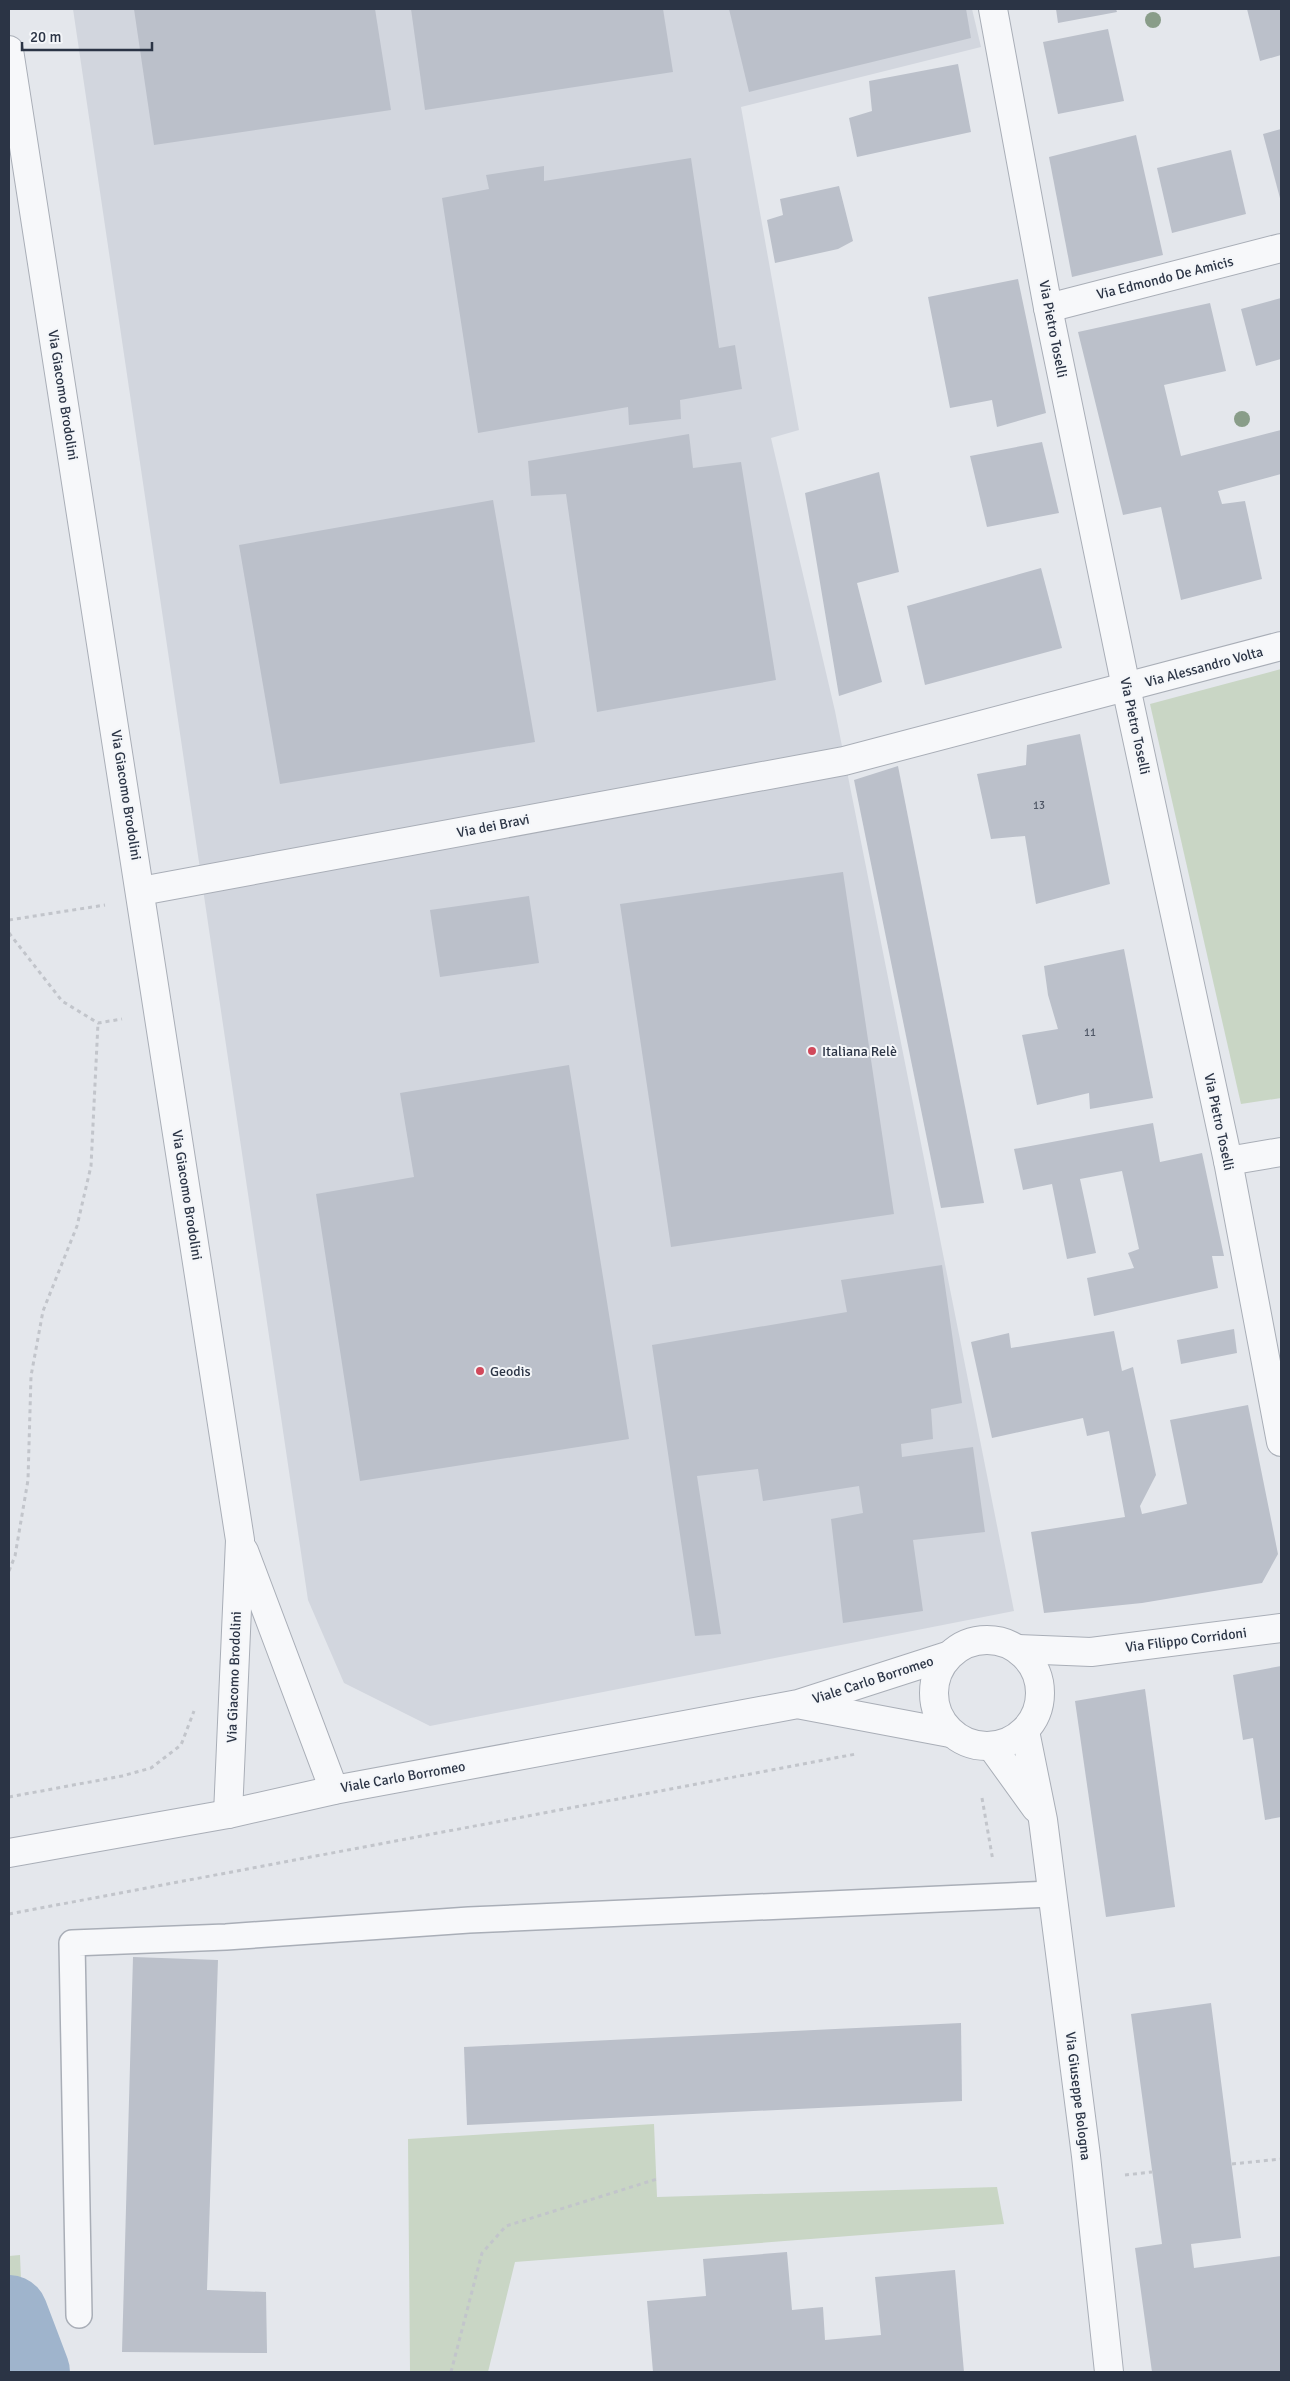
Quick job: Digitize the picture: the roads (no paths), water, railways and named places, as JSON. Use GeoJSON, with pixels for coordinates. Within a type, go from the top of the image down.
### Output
{"type":"FeatureCollection","features":[{"type":"Feature","properties":{"kind":"street","name":"Via Pietro Toselli"},"geometry":{"type":"LineString","coordinates":[[993,9],[1048,308],[1126,687],[1228,1161],[1281,1442]]}},
{"type":"Feature","properties":{"kind":"street","name":"Via Giacomo Brodolini"},"geometry":{"type":"LineString","coordinates":[[9,50],[141,891],[240,1540],[228,1814]]}},
{"type":"Feature","properties":{"kind":"street","name":"Via Edmondo De Amicis"},"geometry":{"type":"LineString","coordinates":[[1048,308],[1281,248]]}},
{"type":"Feature","properties":{"kind":"street","name":"Via Alessandro Volta"},"geometry":{"type":"LineString","coordinates":[[844,760],[1281,646]]}},
{"type":"Feature","properties":{"kind":"street","name":"Via dei Bravi"},"geometry":{"type":"LineString","coordinates":[[141,891],[844,760]]}},
{"type":"Feature","properties":{"kind":"street"},"geometry":{"type":"LineString","coordinates":[[1228,1161],[1281,1152]]}},
{"type":"Feature","properties":{"kind":"street","name":"Via Giacomo Brodolini"},"geometry":{"type":"LineString","coordinates":[[240,1540],[334,1790]]}},
{"type":"Feature","properties":{"kind":"street","name":"Via Filippo Corridoni"},"geometry":{"type":"LineString","coordinates":[[1018,1650],[1091,1652],[1281,1628]]}},
{"type":"Feature","properties":{"kind":"street"},"geometry":{"type":"LineString","coordinates":[[982,1640],[1000,1642],[1018,1650],[1033,1665],[1039,1683],[1040,1702],[1034,1720],[1025,1731],[1010,1742],[992,1747],[966,1743],[950,1733],[939,1719],[935,1709],[933,1690],[937,1672],[948,1656],[963,1645],[982,1640]]}},
{"type":"Feature","properties":{"kind":"street","name":"Via Filippo Corridoni"},"geometry":{"type":"LineString","coordinates":[[1039,1683],[1091,1652]]}},
{"type":"Feature","properties":{"kind":"street","name":"Viale Carlo Borromeo"},"geometry":{"type":"LineString","coordinates":[[9,1853],[228,1814],[334,1790],[798,1704],[948,1656]]}},
{"type":"Feature","properties":{"kind":"street","name":"Viale Carlo Borromeo"},"geometry":{"type":"LineString","coordinates":[[798,1704],[950,1733]]}},
{"type":"Feature","properties":{"kind":"street","name":"Via Giuseppe Bologna"},"geometry":{"type":"LineString","coordinates":[[1025,1731],[1043,1820],[1086,2156],[1109,2372]]}},
{"type":"Feature","properties":{"kind":"street","name":"Via Giuseppe Bologna"},"geometry":{"type":"LineString","coordinates":[[992,1747],[1014,1775],[1043,1820]]}},
{"type":"Feature","properties":{"kind":"lane"},"geometry":{"type":"LineString","coordinates":[[79,2315],[72,1943],[226,1937],[470,1920],[1052,1894]]}},
{"type":"Feature","properties":{"kind":"waterway"},"geometry":{"type":"LineString","coordinates":[[9,2314],[31,2372]]}},
{"type":"Feature","properties":{"kind":"place","name":"Italiana Relè"},"geometry":{"type":"Point","coordinates":[812,1051]}},
{"type":"Feature","properties":{"kind":"place","name":"Geodis"},"geometry":{"type":"Point","coordinates":[480,1371]}}]}
